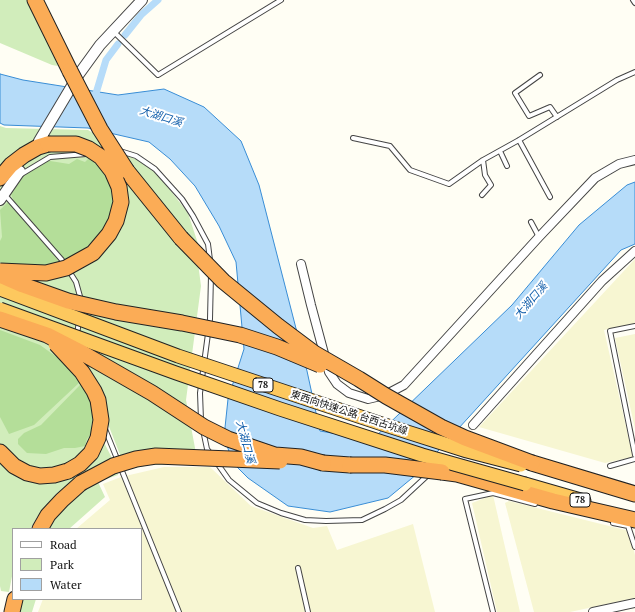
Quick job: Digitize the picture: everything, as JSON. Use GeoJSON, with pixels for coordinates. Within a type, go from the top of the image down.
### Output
{"type":"FeatureCollection","features":[{"type":"Feature","properties":{"kind":"highway"},"geometry":{"type":"LineString","coordinates":[[35,0],[100,129],[127,171],[181,238],[223,281],[314,353],[441,427],[531,466],[635,495]]}},
{"type":"Feature","properties":{"kind":"highway"},"geometry":{"type":"LineString","coordinates":[[0,271],[46,273],[66,268],[93,253],[109,234],[116,221],[121,202],[118,187],[112,172],[101,157],[89,149],[76,144],[42,141],[38,147],[11,165],[11,176]]}},
{"type":"Feature","properties":{"kind":"highway"},"geometry":{"type":"LineString","coordinates":[[0,275],[68,301],[116,312],[182,323],[240,335],[277,347],[309,360],[386,396]]}},
{"type":"Feature","properties":{"kind":"highway","name":"東西向快速公路 台西古坑線"},"geometry":{"type":"LineString","coordinates":[[0,289],[171,354],[254,382],[460,448],[531,466]]}},
{"type":"Feature","properties":{"kind":"highway","name":"東西向快速公路 台西古坑線"},"geometry":{"type":"LineString","coordinates":[[0,308],[176,373],[280,409],[422,455],[635,515]]}},
{"type":"Feature","properties":{"kind":"highway"},"geometry":{"type":"LineString","coordinates":[[0,319],[47,335],[84,354],[152,393],[204,427],[228,439],[275,455],[301,457],[322,463]]}},
{"type":"Feature","properties":{"kind":"highway"},"geometry":{"type":"LineString","coordinates":[[0,452],[14,466],[27,473],[40,476],[54,475],[68,471],[80,464],[91,453],[98,438],[101,420],[98,400],[86,378],[62,349],[47,335]]}},
{"type":"Feature","properties":{"kind":"highway"},"geometry":{"type":"LineString","coordinates":[[41,528],[48,515],[81,483],[113,466],[136,459],[156,456],[350,465],[440,465],[457,474],[552,501],[635,520]]}},
{"type":"Feature","properties":{"kind":"highway"},"geometry":{"type":"LineString","coordinates":[[12,612],[15,600]]}},
{"type":"Feature","properties":{"kind":"street"},"geometry":{"type":"LineString","coordinates":[[42,141],[79,74],[100,45],[142,0]]}},
{"type":"Feature","properties":{"kind":"street"},"geometry":{"type":"LineString","coordinates":[[301,264],[310,305],[329,372],[337,384],[349,393],[368,399],[385,395],[404,385],[539,236],[595,178],[619,164],[635,160]]}},
{"type":"Feature","properties":{"kind":"street"},"geometry":{"type":"LineString","coordinates":[[2,197],[11,176]]}},
{"type":"Feature","properties":{"kind":"street"},"geometry":{"type":"LineString","coordinates":[[473,425],[602,281],[635,251]]}},
{"type":"Feature","properties":{"kind":"street"},"geometry":{"type":"LineString","coordinates":[[593,612],[635,603]]}},
{"type":"Feature","properties":{"kind":"lane"},"geometry":{"type":"LineString","coordinates":[[112,31],[158,75],[281,0]]}},
{"type":"Feature","properties":{"kind":"lane"},"geometry":{"type":"LineString","coordinates":[[353,138],[390,146],[410,170],[450,184],[484,160],[617,80],[635,72]]}},
{"type":"Feature","properties":{"kind":"lane"},"geometry":{"type":"LineString","coordinates":[[540,76],[516,93],[529,116],[550,107],[557,117]]}},
{"type":"Feature","properties":{"kind":"lane"},"geometry":{"type":"LineString","coordinates":[[519,140],[550,197]]}},
{"type":"Feature","properties":{"kind":"lane"},"geometry":{"type":"LineString","coordinates":[[105,149],[136,156],[156,169],[182,199],[208,244],[212,277],[210,319],[200,393],[201,414],[207,449],[229,480],[257,503],[305,520],[326,522],[362,520],[402,500],[440,465]]}},
{"type":"Feature","properties":{"kind":"lane"},"geometry":{"type":"LineString","coordinates":[[11,176],[50,157],[90,154],[100,151]]}},
{"type":"Feature","properties":{"kind":"lane"},"geometry":{"type":"LineString","coordinates":[[500,151],[507,166]]}},
{"type":"Feature","properties":{"kind":"lane"},"geometry":{"type":"LineString","coordinates":[[482,195],[491,186],[485,175],[484,160]]}},
{"type":"Feature","properties":{"kind":"lane"},"geometry":{"type":"LineString","coordinates":[[2,197],[62,260],[76,282],[81,299],[81,314],[76,344],[79,357]]}},
{"type":"Feature","properties":{"kind":"lane"},"geometry":{"type":"LineString","coordinates":[[531,222],[539,236]]}},
{"type":"Feature","properties":{"kind":"lane"},"geometry":{"type":"LineString","coordinates":[[635,326],[610,331],[635,455]]}},
{"type":"Feature","properties":{"kind":"lane"},"geometry":{"type":"LineString","coordinates":[[80,363],[88,387],[179,612]]}},
{"type":"Feature","properties":{"kind":"lane"},"geometry":{"type":"LineString","coordinates":[[449,452],[473,425]]}},
{"type":"Feature","properties":{"kind":"lane"},"geometry":{"type":"LineString","coordinates":[[610,466],[635,459]]}},
{"type":"Feature","properties":{"kind":"lane"},"geometry":{"type":"LineString","coordinates":[[493,612],[465,499],[493,493],[537,504]]}},
{"type":"Feature","properties":{"kind":"lane"},"geometry":{"type":"LineString","coordinates":[[605,520],[628,526],[635,547]]}},
{"type":"Feature","properties":{"kind":"lane"},"geometry":{"type":"LineString","coordinates":[[298,568],[308,612]]}},
{"type":"Feature","properties":{"kind":"green space"},"geometry":{"type":"Polygon","coordinates":[[[0,0],[31,0],[58,66],[52,65],[0,43],[0,0]]]}},
{"type":"Feature","properties":{"kind":"green space"},"geometry":{"type":"Polygon","coordinates":[[[0,126],[6,128],[88,130],[153,168],[188,213],[200,250],[198,263],[201,286],[186,400],[198,464],[149,465],[126,470],[106,419],[94,423],[113,460],[118,475],[98,482],[105,497],[70,528],[40,528],[78,478],[56,494],[37,517],[31,528],[12,528],[12,576],[9,592],[1,591],[0,586],[0,457],[19,472],[54,471],[22,467],[0,445],[0,184],[14,167],[59,139],[0,171],[0,126]]]}},
{"type":"Feature","properties":{"kind":"green space"},"geometry":{"type":"Polygon","coordinates":[[[89,158],[101,168],[110,180],[113,207],[106,230],[84,249],[65,262],[15,204],[11,194],[26,172],[44,160],[69,164],[77,159],[85,162],[89,158]]]}},
{"type":"Feature","properties":{"kind":"green space"},"geometry":{"type":"Polygon","coordinates":[[[8,202],[30,225],[60,263],[35,269],[11,266],[0,262],[0,241],[2,237],[0,210],[8,202]]]}},
{"type":"Feature","properties":{"kind":"green space"},"geometry":{"type":"Polygon","coordinates":[[[635,259],[635,324],[604,330],[633,457],[605,463],[479,427],[635,259]]]}},
{"type":"Feature","properties":{"kind":"green space"},"geometry":{"type":"Polygon","coordinates":[[[0,330],[40,345],[65,363],[80,382],[34,425],[9,434],[0,417],[0,330]]]}},
{"type":"Feature","properties":{"kind":"green space"},"geometry":{"type":"Polygon","coordinates":[[[635,334],[635,429],[615,338],[635,334]]]}},
{"type":"Feature","properties":{"kind":"green space"},"geometry":{"type":"Polygon","coordinates":[[[81,384],[92,403],[95,420],[91,424],[92,433],[87,439],[85,446],[64,448],[46,454],[27,453],[18,444],[18,439],[24,433],[41,425],[81,384]]]}},
{"type":"Feature","properties":{"kind":"green space"},"geometry":{"type":"Polygon","coordinates":[[[164,467],[210,467],[251,506],[313,528],[327,526],[337,550],[413,524],[435,612],[38,612],[43,600],[142,600],[142,528],[77,528],[110,500],[103,484],[121,477],[164,467]]]}},
{"type":"Feature","properties":{"kind":"green space"},"geometry":{"type":"Polygon","coordinates":[[[493,495],[520,612],[497,612],[472,503],[493,495]]]}},
{"type":"Feature","properties":{"kind":"green space"},"geometry":{"type":"Polygon","coordinates":[[[509,501],[629,531],[635,555],[635,598],[570,612],[534,612],[505,503],[509,501]]]}},
{"type":"Feature","properties":{"kind":"green space"},"geometry":{"type":"Polygon","coordinates":[[[13,600],[36,600],[32,612],[10,612],[13,600]]]}},
{"type":"Feature","properties":{"kind":"water","name":"大湖口溪"},"geometry":{"type":"Polygon","coordinates":[[[0,74],[23,80],[118,95],[164,89],[204,107],[241,141],[259,185],[307,371],[320,431],[372,440],[512,305],[579,225],[627,185],[635,182],[635,244],[621,250],[417,474],[388,498],[330,512],[288,506],[248,478],[233,463],[224,437],[228,399],[244,349],[236,262],[219,226],[195,186],[170,159],[149,142],[88,128],[4,125],[0,123],[0,74]]]}},
{"type":"Feature","properties":{"kind":"waterway"},"geometry":{"type":"LineString","coordinates":[[125,35],[141,15],[158,0]]}},
{"type":"Feature","properties":{"kind":"waterway"},"geometry":{"type":"LineString","coordinates":[[94,100],[106,60],[118,44]]}}]}
